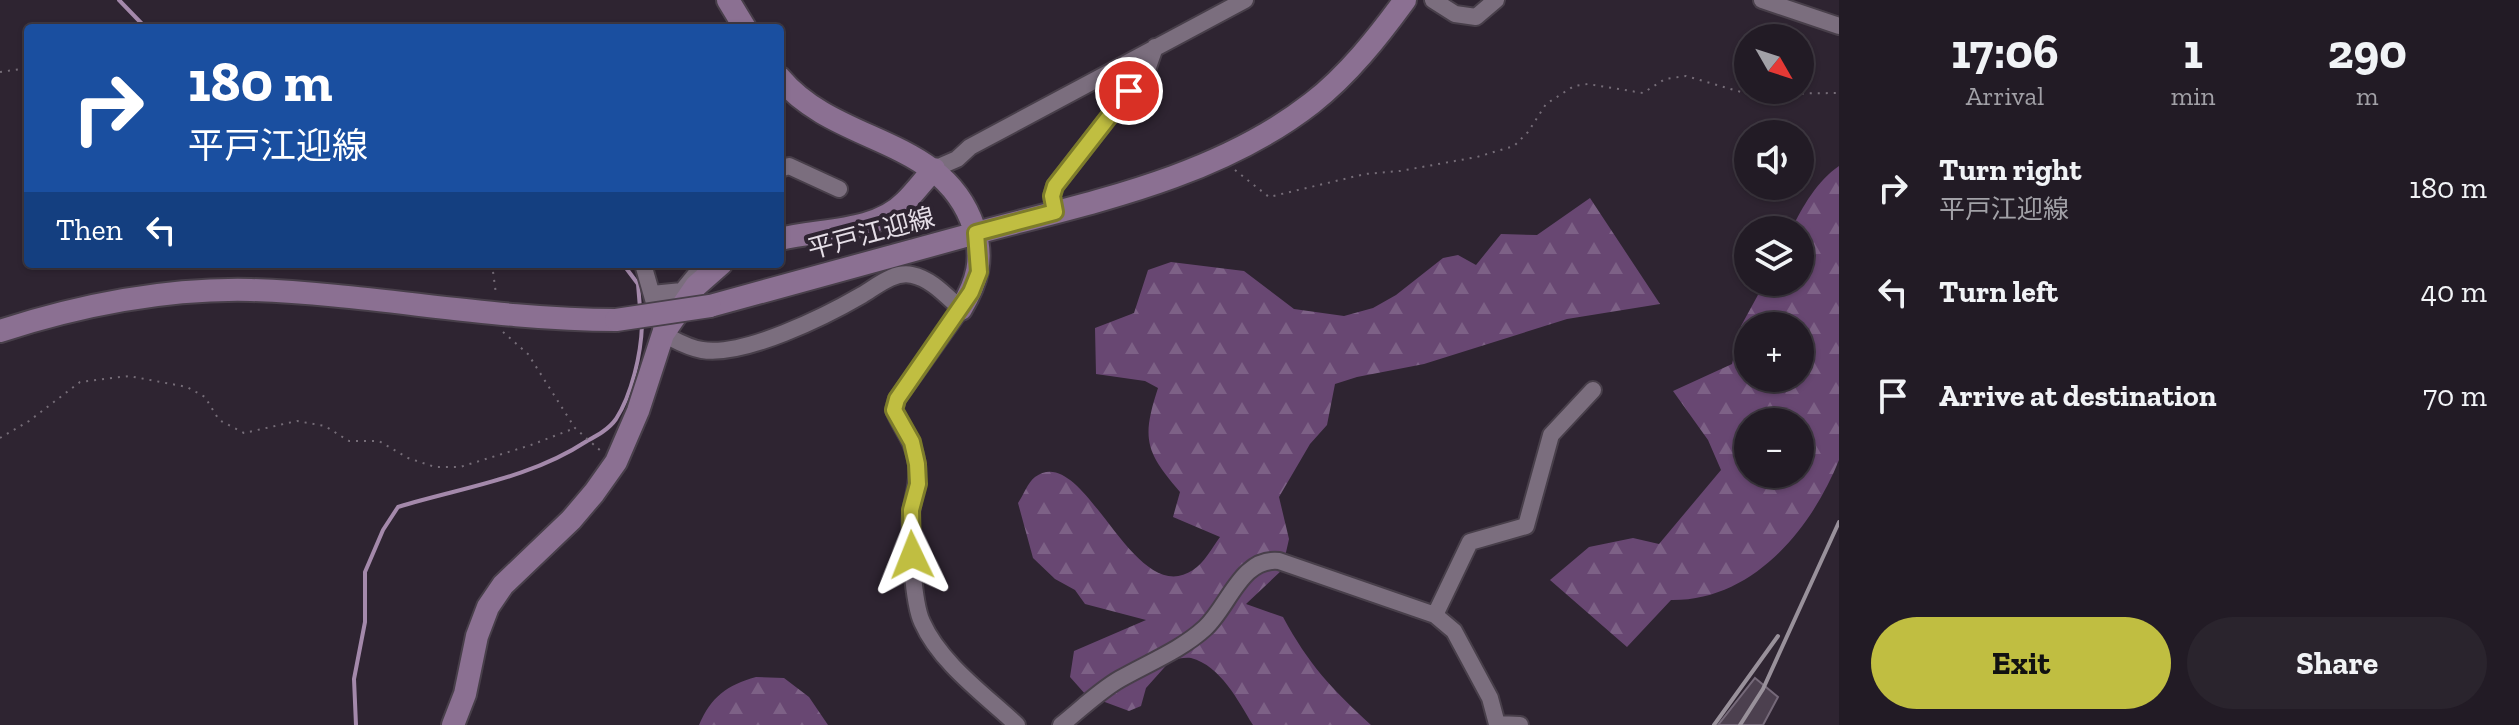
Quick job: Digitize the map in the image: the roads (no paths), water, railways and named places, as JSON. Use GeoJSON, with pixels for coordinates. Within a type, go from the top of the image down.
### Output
{"type":"FeatureCollection","features":[{"type":"Feature","properties":{"kind":"main road"},"geometry":{"type":"LineString","coordinates":[[728,0],[743,24]]}},
{"type":"Feature","properties":{"kind":"main road","name":"平戸江迎線"},"geometry":{"type":"LineString","coordinates":[[0,331],[44,317],[109,303],[192,292],[249,290],[317,294],[563,320],[616,320],[710,306],[1055,212],[1162,181],[1225,157],[1312,103],[1381,34],[1405,0]]}},
{"type":"Feature","properties":{"kind":"main road"},"geometry":{"type":"LineString","coordinates":[[784,82],[833,121],[906,151],[934,169],[956,190],[970,214],[976,233],[979,272],[961,309]]}},
{"type":"Feature","properties":{"kind":"main road"},"geometry":{"type":"LineString","coordinates":[[784,238],[860,225],[889,215],[905,203],[934,169]]}},
{"type":"Feature","properties":{"kind":"main road"},"geometry":{"type":"LineString","coordinates":[[453,725],[465,694],[477,636],[488,607],[518,567],[571,520],[616,462],[638,411],[663,334],[696,286],[716,268]]}},
{"type":"Feature","properties":{"kind":"street"},"geometry":{"type":"LineString","coordinates":[[934,169],[1245,0]]}},
{"type":"Feature","properties":{"kind":"street"},"geometry":{"type":"LineString","coordinates":[[1433,0],[1455,14],[1476,17],[1496,0]]}},
{"type":"Feature","properties":{"kind":"street"},"geometry":{"type":"LineString","coordinates":[[1762,0],[1839,26]]}},
{"type":"Feature","properties":{"kind":"street"},"geometry":{"type":"LineString","coordinates":[[1055,212],[1052,196],[1055,186],[1148,67],[1155,47]]}},
{"type":"Feature","properties":{"kind":"street"},"geometry":{"type":"LineString","coordinates":[[784,168],[789,166],[839,189]]}},
{"type":"Feature","properties":{"kind":"street"},"geometry":{"type":"LineString","coordinates":[[644,268],[663,334],[701,350],[737,348],[834,311],[893,276],[909,274],[928,281],[961,309],[897,399],[894,410],[912,442],[917,464],[918,484],[911,510],[910,535],[915,596],[920,620],[946,657],[1017,725]]}},
{"type":"Feature","properties":{"kind":"street"},"geometry":{"type":"LineString","coordinates":[[652,294],[682,291],[701,268]]}},
{"type":"Feature","properties":{"kind":"street"},"geometry":{"type":"LineString","coordinates":[[1435,615],[1470,542],[1526,526],[1551,435],[1593,390]]}},
{"type":"Feature","properties":{"kind":"street"},"geometry":{"type":"LineString","coordinates":[[1061,725],[1116,681],[1169,653],[1206,627],[1249,571],[1266,560],[1279,561],[1435,615],[1454,631],[1490,698],[1497,724],[1520,725]]}},
{"type":"Feature","properties":{"kind":"waterway"},"geometry":{"type":"LineString","coordinates":[[119,0],[142,24]]}},
{"type":"Feature","properties":{"kind":"waterway"},"geometry":{"type":"LineString","coordinates":[[626,268],[638,284],[640,308]]}},
{"type":"Feature","properties":{"kind":"waterway"},"geometry":{"type":"LineString","coordinates":[[356,725],[354,679],[365,622],[365,572],[383,530],[398,507],[542,465],[603,432],[616,419],[627,398],[638,361],[642,325]]}},
{"type":"Feature","properties":{"kind":"railway"},"geometry":{"type":"LineString","coordinates":[[1740,725],[1763,689],[1839,522]]}},
{"type":"Feature","properties":{"kind":"railway"},"geometry":{"type":"LineString","coordinates":[[1714,725],[1778,636]]}}]}
